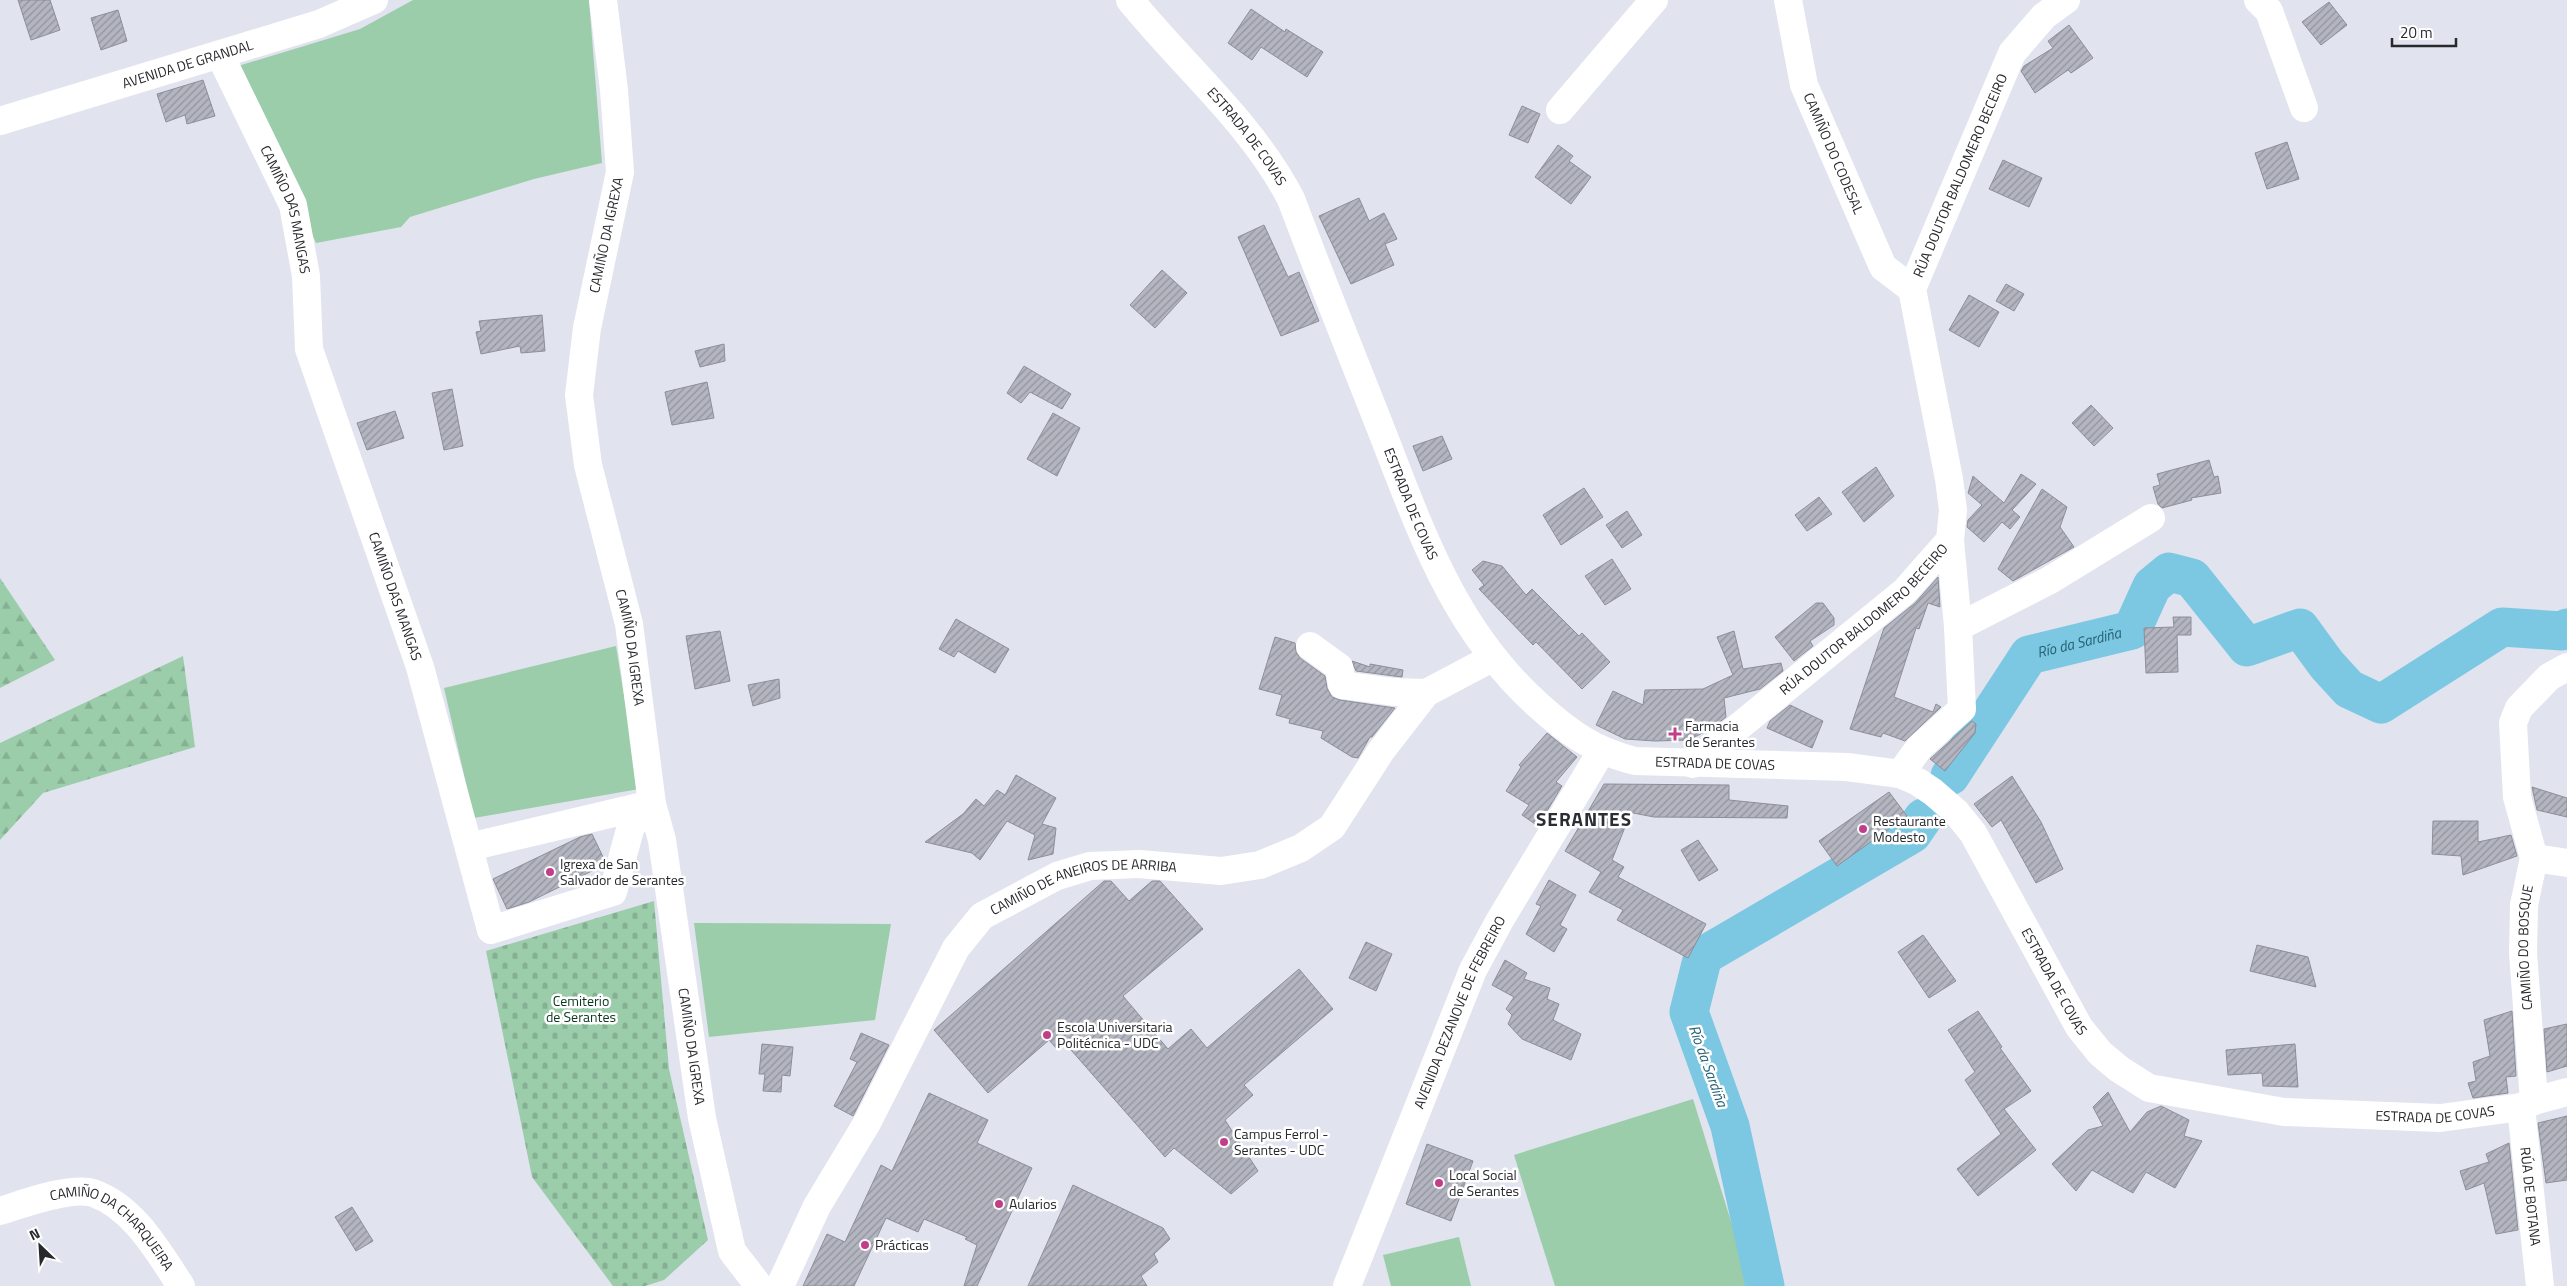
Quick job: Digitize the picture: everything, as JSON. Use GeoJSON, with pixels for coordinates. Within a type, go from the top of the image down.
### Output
{"type":"FeatureCollection","features":[{"type":"Feature","properties":{"kind":"street","name":"AVENIDA DE GRANDAL"},"geometry":{"type":"LineString","coordinates":[[0,121],[333,19],[374,0]]}},
{"type":"Feature","properties":{"kind":"street","name":"CAMIÑO DA IGREXA"},"geometry":{"type":"LineString","coordinates":[[602,0],[614,90],[620,172],[587,328],[579,395],[588,465],[630,624],[652,804],[662,840],[702,1118],[732,1251],[759,1286]]}},
{"type":"Feature","properties":{"kind":"street","name":"ESTRADA DE COVAS"},"geometry":{"type":"LineString","coordinates":[[1130,0],[1230,110],[1261,149],[1279,176],[1291,199],[1452,599],[1492,658],[1522,692],[1555,721],[1601,752],[1635,761],[1846,767],[1900,774],[1918,782],[1956,812],[1973,833],[2079,1027],[2100,1053],[2112,1064],[2149,1088],[2284,1112],[2440,1118],[2528,1104],[2567,1092]]}},
{"type":"Feature","properties":{"kind":"street"},"geometry":{"type":"LineString","coordinates":[[1560,110],[1654,0]]}},
{"type":"Feature","properties":{"kind":"street","name":"CAMIÑO DO CODESAL"},"geometry":{"type":"LineString","coordinates":[[1788,0],[1804,85],[1883,267],[1912,290]]}},
{"type":"Feature","properties":{"kind":"street","name":"RÚA DOUTOR BALDOMERO BECEIRO"},"geometry":{"type":"LineString","coordinates":[[1693,764],[1905,591],[1950,540],[1953,510],[1912,290],[2012,53],[2039,8],[2066,0]]}},
{"type":"Feature","properties":{"kind":"street"},"geometry":{"type":"LineString","coordinates":[[2258,0],[2269,12],[2304,108]]}},
{"type":"Feature","properties":{"kind":"street","name":"CAMIÑO DAS MANGAS"},"geometry":{"type":"LineString","coordinates":[[220,55],[293,204],[306,276],[309,349],[420,667],[491,930],[613,892],[631,826],[652,804]]}},
{"type":"Feature","properties":{"kind":"street"},"geometry":{"type":"LineString","coordinates":[[1958,627],[2050,580],[2151,518]]}},
{"type":"Feature","properties":{"kind":"street"},"geometry":{"type":"LineString","coordinates":[[1900,774],[1919,748],[1962,709],[1958,627],[1950,540]]}},
{"type":"Feature","properties":{"kind":"street"},"geometry":{"type":"LineString","coordinates":[[1310,646],[1339,667],[1342,685],[1394,692],[1426,693]]}},
{"type":"Feature","properties":{"kind":"street","name":"CAMIÑO DE ANEIROS DE ARRIBA"},"geometry":{"type":"LineString","coordinates":[[780,1286],[817,1206],[868,1123],[956,948],[982,916],[1057,876],[1090,866],[1138,864],[1221,871],[1260,865],[1301,848],[1332,827],[1380,752],[1426,693],[1492,658]]}},
{"type":"Feature","properties":{"kind":"street"},"geometry":{"type":"LineString","coordinates":[[2567,668],[2549,677],[2519,708],[2513,723],[2518,797],[2534,858],[2567,863]]}},
{"type":"Feature","properties":{"kind":"street","name":"AVENIDA DEZANOVE DE FEBREIRO"},"geometry":{"type":"LineString","coordinates":[[1347,1286],[1473,970],[1500,920],[1601,752]]}},
{"type":"Feature","properties":{"kind":"street"},"geometry":{"type":"LineString","coordinates":[[468,847],[652,804]]}},
{"type":"Feature","properties":{"kind":"street","name":"CAMIÑO DO BOSQUE"},"geometry":{"type":"LineString","coordinates":[[2528,1104],[2524,904],[2534,858]]}},
{"type":"Feature","properties":{"kind":"street","name":"RÚA DE BOTANA"},"geometry":{"type":"LineString","coordinates":[[2528,1104],[2540,1286]]}},
{"type":"Feature","properties":{"kind":"street","name":"CAMIÑO DA CHARQUEIRA"},"geometry":{"type":"LineString","coordinates":[[0,1211],[51,1195],[92,1193],[120,1209],[149,1239],[181,1286]]}},
{"type":"Feature","properties":{"kind":"green space"},"geometry":{"type":"Polygon","coordinates":[[[413,0],[589,0],[602,163],[534,179],[410,217],[401,227],[316,243],[238,66],[360,29],[413,0]]]}},
{"type":"Feature","properties":{"kind":"green space"},"geometry":{"type":"Polygon","coordinates":[[[0,578],[55,660],[0,688],[0,578]]]}},
{"type":"Feature","properties":{"kind":"green space"},"geometry":{"type":"Polygon","coordinates":[[[616,646],[639,789],[474,818],[444,688],[616,646]]]}},
{"type":"Feature","properties":{"kind":"green space"},"geometry":{"type":"Polygon","coordinates":[[[183,656],[195,747],[43,793],[0,840],[0,743],[183,656]]]}},
{"type":"Feature","properties":{"kind":"green space","name":"Cemiterio de Serantes"},"geometry":{"type":"Polygon","coordinates":[[[654,901],[669,1069],[708,1240],[664,1280],[645,1286],[613,1286],[532,1177],[486,951],[654,901]]]}},
{"type":"Feature","properties":{"kind":"green space"},"geometry":{"type":"Polygon","coordinates":[[[694,923],[891,924],[875,1020],[709,1037],[694,923]]]}},
{"type":"Feature","properties":{"kind":"green space"},"geometry":{"type":"Polygon","coordinates":[[[1693,1099],[1751,1286],[1555,1286],[1514,1155],[1693,1099]]]}},
{"type":"Feature","properties":{"kind":"green space"},"geometry":{"type":"Polygon","coordinates":[[[1459,1237],[1471,1286],[1391,1286],[1383,1255],[1459,1237]]]}},
{"type":"Feature","properties":{"kind":"building"},"geometry":{"type":"Polygon","coordinates":[[[18,0],[50,0],[60,30],[31,40],[18,0]]]}},
{"type":"Feature","properties":{"kind":"building"},"geometry":{"type":"Polygon","coordinates":[[[2329,2],[2347,25],[2321,45],[2302,22],[2329,2]]]}},
{"type":"Feature","properties":{"kind":"building"},"geometry":{"type":"Polygon","coordinates":[[[1251,9],[1285,32],[1286,29],[1323,52],[1307,77],[1261,47],[1252,60],[1228,43],[1251,9]]]}},
{"type":"Feature","properties":{"kind":"building"},"geometry":{"type":"Polygon","coordinates":[[[118,10],[127,41],[101,50],[91,18],[118,10]]]}},
{"type":"Feature","properties":{"kind":"building"},"geometry":{"type":"Polygon","coordinates":[[[2069,25],[2093,58],[2071,73],[2068,70],[2035,93],[2021,71],[2024,66],[2053,48],[2048,41],[2069,25]]]}},
{"type":"Feature","properties":{"kind":"building"},"geometry":{"type":"Polygon","coordinates":[[[203,80],[215,116],[187,124],[185,115],[166,122],[157,94],[203,80]]]}},
{"type":"Feature","properties":{"kind":"building"},"geometry":{"type":"Polygon","coordinates":[[[1522,106],[1540,114],[1528,143],[1509,135],[1522,106]]]}},
{"type":"Feature","properties":{"kind":"building"},"geometry":{"type":"Polygon","coordinates":[[[2287,142],[2299,179],[2267,189],[2255,153],[2287,142]]]}},
{"type":"Feature","properties":{"kind":"building"},"geometry":{"type":"Polygon","coordinates":[[[1558,145],[1573,156],[1569,161],[1591,177],[1571,204],[1535,177],[1558,145]]]}},
{"type":"Feature","properties":{"kind":"building"},"geometry":{"type":"Polygon","coordinates":[[[2003,160],[2042,178],[2029,207],[1989,189],[2003,160]]]}},
{"type":"Feature","properties":{"kind":"building"},"geometry":{"type":"Polygon","coordinates":[[[1359,198],[1369,221],[1384,213],[1397,239],[1385,244],[1394,265],[1351,284],[1319,216],[1359,198]]]}},
{"type":"Feature","properties":{"kind":"building"},"geometry":{"type":"Polygon","coordinates":[[[1264,225],[1288,277],[1299,272],[1319,321],[1281,336],[1238,237],[1264,225]]]}},
{"type":"Feature","properties":{"kind":"building"},"geometry":{"type":"Polygon","coordinates":[[[1162,270],[1187,293],[1155,328],[1130,305],[1162,270]]]}},
{"type":"Feature","properties":{"kind":"building"},"geometry":{"type":"Polygon","coordinates":[[[2006,284],[2024,294],[2014,311],[1996,301],[2006,284]]]}},
{"type":"Feature","properties":{"kind":"building"},"geometry":{"type":"Polygon","coordinates":[[[1969,295],[1999,312],[1979,347],[1949,330],[1969,295]]]}},
{"type":"Feature","properties":{"kind":"building"},"geometry":{"type":"Polygon","coordinates":[[[542,315],[545,351],[521,353],[520,346],[481,354],[476,332],[481,331],[479,321],[542,315]]]}},
{"type":"Feature","properties":{"kind":"building"},"geometry":{"type":"Polygon","coordinates":[[[724,344],[725,361],[700,367],[695,351],[724,344]]]}},
{"type":"Feature","properties":{"kind":"building"},"geometry":{"type":"Polygon","coordinates":[[[1024,366],[1071,394],[1062,409],[1030,392],[1021,403],[1007,393],[1024,366]]]}},
{"type":"Feature","properties":{"kind":"building"},"geometry":{"type":"Polygon","coordinates":[[[707,382],[714,418],[672,425],[665,392],[707,382]]]}},
{"type":"Feature","properties":{"kind":"building"},"geometry":{"type":"Polygon","coordinates":[[[452,389],[463,446],[444,450],[432,393],[452,389]]]}},
{"type":"Feature","properties":{"kind":"building"},"geometry":{"type":"Polygon","coordinates":[[[2091,405],[2113,428],[2094,446],[2072,423],[2091,405]]]}},
{"type":"Feature","properties":{"kind":"building"},"geometry":{"type":"Polygon","coordinates":[[[395,411],[404,438],[367,450],[357,423],[395,411]]]}},
{"type":"Feature","properties":{"kind":"building"},"geometry":{"type":"Polygon","coordinates":[[[1053,413],[1080,428],[1057,476],[1027,459],[1053,413]]]}},
{"type":"Feature","properties":{"kind":"building"},"geometry":{"type":"Polygon","coordinates":[[[1442,436],[1452,459],[1423,471],[1413,446],[1442,436]]]}},
{"type":"Feature","properties":{"kind":"building"},"geometry":{"type":"Polygon","coordinates":[[[2209,460],[2214,477],[2218,476],[2221,493],[2191,498],[2192,500],[2162,508],[2158,504],[2153,487],[2160,485],[2157,474],[2209,460]]]}},
{"type":"Feature","properties":{"kind":"building"},"geometry":{"type":"Polygon","coordinates":[[[1876,467],[1894,496],[1864,522],[1842,492],[1876,467]]]}},
{"type":"Feature","properties":{"kind":"building"},"geometry":{"type":"Polygon","coordinates":[[[2021,474],[2036,484],[2012,510],[2020,517],[2010,529],[2002,522],[1984,542],[1967,527],[1968,520],[1982,505],[1968,493],[1973,476],[2004,503],[2021,474]]]}},
{"type":"Feature","properties":{"kind":"building"},"geometry":{"type":"Polygon","coordinates":[[[1584,488],[1603,517],[1561,545],[1543,515],[1584,488]]]}},
{"type":"Feature","properties":{"kind":"building"},"geometry":{"type":"Polygon","coordinates":[[[2042,489],[2067,507],[2060,527],[2074,547],[2013,581],[1998,569],[2042,489]]]}},
{"type":"Feature","properties":{"kind":"building"},"geometry":{"type":"Polygon","coordinates":[[[1819,497],[1832,514],[1807,531],[1795,515],[1819,497]]]}},
{"type":"Feature","properties":{"kind":"building"},"geometry":{"type":"Polygon","coordinates":[[[1627,511],[1642,535],[1622,548],[1606,525],[1627,511]]]}},
{"type":"Feature","properties":{"kind":"building"},"geometry":{"type":"Polygon","coordinates":[[[1612,559],[1631,589],[1605,605],[1585,576],[1612,559]]]}},
{"type":"Feature","properties":{"kind":"building"},"geometry":{"type":"Polygon","coordinates":[[[1483,561],[1502,566],[1526,595],[1532,589],[1579,636],[1582,633],[1610,662],[1582,689],[1536,642],[1533,645],[1479,589],[1484,585],[1472,570],[1483,561]]]}},
{"type":"Feature","properties":{"kind":"building"},"geometry":{"type":"Polygon","coordinates":[[[1938,577],[1940,607],[1928,603],[1919,629],[1916,628],[1894,697],[1933,712],[1936,704],[1941,707],[1905,741],[1883,733],[1881,737],[1850,729],[1884,628],[1915,603],[1938,577]]]}},
{"type":"Feature","properties":{"kind":"building"},"geometry":{"type":"Polygon","coordinates":[[[1816,603],[1823,603],[1834,618],[1834,625],[1810,641],[1813,646],[1794,661],[1775,637],[1816,603]]]}},
{"type":"Feature","properties":{"kind":"building"},"geometry":{"type":"Polygon","coordinates":[[[2173,617],[2191,617],[2191,635],[2177,635],[2178,672],[2146,673],[2144,628],[2174,627],[2173,617]]]}},
{"type":"Feature","properties":{"kind":"building"},"geometry":{"type":"Polygon","coordinates":[[[956,619],[1009,649],[995,673],[958,651],[954,657],[939,649],[956,619]]]}},
{"type":"Feature","properties":{"kind":"building"},"geometry":{"type":"Polygon","coordinates":[[[720,631],[730,681],[695,689],[686,636],[720,631]]]}},
{"type":"Feature","properties":{"kind":"building"},"geometry":{"type":"Polygon","coordinates":[[[1734,631],[1743,669],[1781,663],[1783,671],[1760,689],[1724,698],[1726,717],[1712,728],[1689,740],[1655,741],[1625,739],[1596,725],[1613,691],[1643,705],[1645,690],[1703,689],[1733,675],[1717,637],[1734,631]]]}},
{"type":"Feature","properties":{"kind":"building"},"geometry":{"type":"Polygon","coordinates":[[[1275,637],[1295,643],[1296,652],[1300,658],[1325,676],[1327,688],[1332,697],[1340,700],[1395,708],[1372,737],[1370,737],[1358,758],[1352,757],[1321,738],[1323,731],[1289,723],[1290,719],[1276,715],[1282,695],[1259,689],[1275,637]]]}},
{"type":"Feature","properties":{"kind":"building"},"geometry":{"type":"Polygon","coordinates":[[[1352,661],[1370,667],[1370,664],[1403,670],[1402,677],[1356,671],[1352,661]]]}},
{"type":"Feature","properties":{"kind":"building"},"geometry":{"type":"Polygon","coordinates":[[[779,679],[780,698],[753,706],[748,685],[779,679]]]}},
{"type":"Feature","properties":{"kind":"building"},"geometry":{"type":"Polygon","coordinates":[[[1790,705],[1823,721],[1812,748],[1767,728],[1770,721],[1790,705]]]}},
{"type":"Feature","properties":{"kind":"building"},"geometry":{"type":"Polygon","coordinates":[[[1972,721],[1976,724],[1975,733],[1945,771],[1930,759],[1972,721]]]}},
{"type":"Feature","properties":{"kind":"building"},"geometry":{"type":"Polygon","coordinates":[[[1547,733],[1577,757],[1556,782],[1562,786],[1538,826],[1522,815],[1529,805],[1506,791],[1521,767],[1519,765],[1547,733]]]}},
{"type":"Feature","properties":{"kind":"building"},"geometry":{"type":"Polygon","coordinates":[[[1016,775],[1056,798],[1042,824],[1056,828],[1053,854],[1028,860],[1035,835],[1007,821],[980,860],[972,853],[925,842],[963,814],[976,799],[984,806],[997,790],[1005,795],[1016,775]]]}},
{"type":"Feature","properties":{"kind":"building"},"geometry":{"type":"Polygon","coordinates":[[[2012,776],[2041,822],[2063,869],[2036,883],[2001,820],[1992,827],[1974,804],[2012,776]]]}},
{"type":"Feature","properties":{"kind":"building"},"geometry":{"type":"Polygon","coordinates":[[[1604,784],[1729,785],[1729,800],[1788,806],[1787,818],[1654,817],[1628,812],[1627,822],[1612,860],[1624,867],[1618,877],[1706,924],[1688,958],[1617,920],[1623,910],[1589,892],[1601,872],[1565,851],[1604,784]]]}},
{"type":"Feature","properties":{"kind":"building"},"geometry":{"type":"Polygon","coordinates":[[[2532,787],[2567,798],[2567,817],[2537,810],[2532,787]]]}},
{"type":"Feature","properties":{"kind":"building","name":"Restaurante Modesto"},"geometry":{"type":"Polygon","coordinates":[[[1889,792],[1907,816],[1837,866],[1819,841],[1889,792]]]}},
{"type":"Feature","properties":{"kind":"building"},"geometry":{"type":"Polygon","coordinates":[[[2433,821],[2478,821],[2478,842],[2511,835],[2517,856],[2463,875],[2461,856],[2432,854],[2433,821]]]}},
{"type":"Feature","properties":{"kind":"building","name":"Igrexa de San Salvador de Serantes"},"geometry":{"type":"Polygon","coordinates":[[[592,834],[605,861],[604,865],[529,902],[507,909],[493,879],[580,837],[592,834]]]}},
{"type":"Feature","properties":{"kind":"building"},"geometry":{"type":"Polygon","coordinates":[[[1698,840],[1718,870],[1699,881],[1681,850],[1698,840]]]}},
{"type":"Feature","properties":{"kind":"building"},"geometry":{"type":"Polygon","coordinates":[[[1549,880],[1576,895],[1560,925],[1567,929],[1554,952],[1526,934],[1541,906],[1536,904],[1549,880]]]}},
{"type":"Feature","properties":{"kind":"building","name":"Escola Universitaria Politécnica - UDC"},"geometry":{"type":"Polygon","coordinates":[[[1104,881],[1111,881],[1129,901],[1152,881],[1160,881],[1203,929],[1123,996],[1168,1049],[1191,1029],[1207,1048],[1299,969],[1333,1009],[1244,1085],[1253,1095],[1225,1120],[1258,1171],[1231,1194],[1174,1148],[1165,1157],[1064,1042],[1057,1049],[1049,1040],[988,1093],[934,1030],[1104,881]]]}},
{"type":"Feature","properties":{"kind":"building"},"geometry":{"type":"Polygon","coordinates":[[[1923,935],[1956,981],[1929,998],[1898,952],[1923,935]]]}},
{"type":"Feature","properties":{"kind":"building"},"geometry":{"type":"Polygon","coordinates":[[[1366,942],[1392,954],[1376,991],[1349,978],[1366,942]]]}},
{"type":"Feature","properties":{"kind":"building"},"geometry":{"type":"Polygon","coordinates":[[[2257,945],[2308,957],[2316,987],[2250,971],[2257,945]]]}},
{"type":"Feature","properties":{"kind":"building"},"geometry":{"type":"Polygon","coordinates":[[[1505,960],[1527,973],[1524,979],[1550,988],[1547,999],[1559,1004],[1553,1020],[1581,1034],[1571,1060],[1522,1039],[1508,1024],[1512,1015],[1506,1009],[1514,997],[1492,985],[1505,960]]]}},
{"type":"Feature","properties":{"kind":"building"},"geometry":{"type":"Polygon","coordinates":[[[1978,1011],[2002,1047],[2000,1048],[2031,1091],[2004,1109],[2036,1150],[1978,1196],[1957,1169],[2001,1134],[1965,1080],[1975,1072],[1948,1030],[1978,1011]]]}},
{"type":"Feature","properties":{"kind":"building"},"geometry":{"type":"Polygon","coordinates":[[[2512,1011],[2516,1076],[2506,1077],[2508,1093],[2473,1098],[2468,1083],[2476,1081],[2473,1062],[2490,1056],[2484,1020],[2512,1011]]]}},
{"type":"Feature","properties":{"kind":"building"},"geometry":{"type":"Polygon","coordinates":[[[2567,1024],[2567,1066],[2547,1072],[2544,1029],[2567,1024]]]}},
{"type":"Feature","properties":{"kind":"building"},"geometry":{"type":"Polygon","coordinates":[[[861,1033],[889,1045],[853,1116],[834,1106],[857,1062],[850,1059],[861,1033]]]}},
{"type":"Feature","properties":{"kind":"building"},"geometry":{"type":"Polygon","coordinates":[[[762,1044],[793,1047],[790,1076],[782,1075],[781,1092],[763,1091],[765,1074],[759,1074],[762,1044]]]}},
{"type":"Feature","properties":{"kind":"building"},"geometry":{"type":"Polygon","coordinates":[[[2295,1044],[2298,1087],[2263,1086],[2262,1073],[2228,1075],[2226,1050],[2295,1044]]]}},
{"type":"Feature","properties":{"kind":"building"},"geometry":{"type":"Polygon","coordinates":[[[2108,1092],[2130,1132],[2147,1112],[2161,1106],[2189,1120],[2184,1136],[2202,1141],[2175,1188],[2146,1172],[2133,1193],[2092,1170],[2076,1191],[2052,1164],[2088,1130],[2103,1126],[2093,1107],[2108,1092]]]}},
{"type":"Feature","properties":{"kind":"building"},"geometry":{"type":"Polygon","coordinates":[[[929,1093],[988,1120],[977,1143],[1032,1168],[977,1286],[964,1286],[977,1245],[965,1239],[967,1237],[924,1219],[918,1232],[886,1218],[854,1286],[803,1286],[827,1234],[845,1242],[881,1165],[892,1171],[929,1093]]]}},
{"type":"Feature","properties":{"kind":"building"},"geometry":{"type":"Polygon","coordinates":[[[2567,1116],[2567,1180],[2546,1183],[2538,1123],[2567,1116]]]}},
{"type":"Feature","properties":{"kind":"building"},"geometry":{"type":"Polygon","coordinates":[[[2509,1143],[2518,1230],[2496,1234],[2484,1183],[2466,1190],[2460,1171],[2489,1162],[2486,1154],[2509,1143]]]}},
{"type":"Feature","properties":{"kind":"building","name":"Local Social de Serantes"},"geometry":{"type":"Polygon","coordinates":[[[1427,1144],[1473,1161],[1451,1221],[1406,1204],[1427,1144]]]}},
{"type":"Feature","properties":{"kind":"building"},"geometry":{"type":"Polygon","coordinates":[[[1073,1185],[1163,1228],[1170,1239],[1154,1254],[1158,1262],[1141,1276],[1147,1286],[1028,1286],[1073,1185]]]}},
{"type":"Feature","properties":{"kind":"building"},"geometry":{"type":"Polygon","coordinates":[[[352,1207],[373,1241],[356,1251],[335,1217],[352,1207]]]}},
{"type":"Feature","properties":{"kind":"waterway","name":"Río da Sardiña"},"geometry":{"type":"LineString","coordinates":[[1950,776],[2029,655],[2132,630],[2152,586],[2169,572],[2192,578],[2247,647],[2300,628],[2327,665],[2349,689],[2381,704],[2502,627],[2562,631],[2567,628]]}},
{"type":"Feature","properties":{"kind":"waterway","name":"Río da Sardiña"},"geometry":{"type":"LineString","coordinates":[[1765,1286],[1730,1126],[1689,1012],[1703,956],[1912,834],[1923,818]]}},
{"type":"Feature","properties":{"kind":"place","name":"Farmacia de Serantes"},"geometry":{"type":"Point","coordinates":[1675,734]}},
{"type":"Feature","properties":{"kind":"place","name":"Restaurante Modesto"},"geometry":{"type":"Point","coordinates":[1863,829]}},
{"type":"Feature","properties":{"kind":"place","name":"Igrexa de San Salvador de Serantes"},"geometry":{"type":"Point","coordinates":[550,872]}},
{"type":"Feature","properties":{"kind":"place","name":"Escola Universitaria Politécnica - UDC"},"geometry":{"type":"Point","coordinates":[1047,1035]}},
{"type":"Feature","properties":{"kind":"place","name":"Campus Ferrol - Serantes - UDC"},"geometry":{"type":"Point","coordinates":[1224,1142]}},
{"type":"Feature","properties":{"kind":"place","name":"Local Social de Serantes"},"geometry":{"type":"Point","coordinates":[1439,1183]}},
{"type":"Feature","properties":{"kind":"place","name":"Aularios"},"geometry":{"type":"Point","coordinates":[999,1204]}},
{"type":"Feature","properties":{"kind":"place","name":"Prácticas"},"geometry":{"type":"Point","coordinates":[865,1245]}},
{"type":"Feature","properties":{"kind":"district","name":"SERANTES"},"geometry":{"type":"Point","coordinates":[1584,819]}}]}
